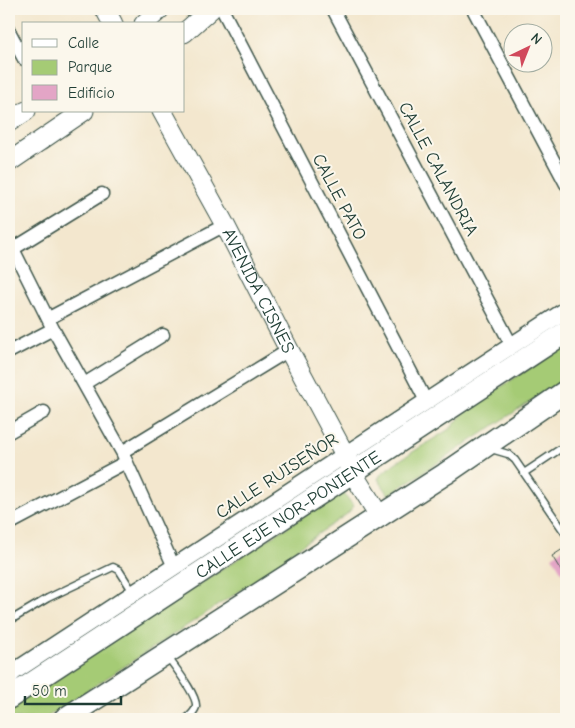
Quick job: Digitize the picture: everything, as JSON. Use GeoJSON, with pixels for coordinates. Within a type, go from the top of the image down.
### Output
{"type":"FeatureCollection","features":[{"type":"Feature","properties":{"kind":"main road"},"geometry":{"type":"LineString","coordinates":[[105,9],[112,22]]}},
{"type":"Feature","properties":{"kind":"main road"},"geometry":{"type":"LineString","coordinates":[[146,22],[160,9]]}},
{"type":"Feature","properties":{"kind":"main road"},"geometry":{"type":"LineString","coordinates":[[185,32],[211,9]]}},
{"type":"Feature","properties":{"kind":"main road"},"geometry":{"type":"LineString","coordinates":[[9,122],[24,112]]}},
{"type":"Feature","properties":{"kind":"main road"},"geometry":{"type":"LineString","coordinates":[[9,162],[83,112]]}},
{"type":"Feature","properties":{"kind":"main road","name":"AVENIDA CISNES"},"geometry":{"type":"LineString","coordinates":[[163,112],[225,225],[349,464],[380,517]]}},
{"type":"Feature","properties":{"kind":"main road","name":"CALLE EJE NOR-PONIENTE"},"geometry":{"type":"LineString","coordinates":[[9,698],[349,464],[566,332]]}},
{"type":"Feature","properties":{"kind":"main road"},"geometry":{"type":"LineString","coordinates":[[71,717],[380,517],[566,392]]}},
{"type":"Feature","properties":{"kind":"street","name":"CALLE PATO"},"geometry":{"type":"LineString","coordinates":[[222,9],[426,401]]}},
{"type":"Feature","properties":{"kind":"street","name":"CALLE CALANDRIA"},"geometry":{"type":"LineString","coordinates":[[332,9],[512,346]]}},
{"type":"Feature","properties":{"kind":"street"},"geometry":{"type":"LineString","coordinates":[[473,9],[566,184]]}},
{"type":"Feature","properties":{"kind":"street"},"geometry":{"type":"LineString","coordinates":[[9,31],[22,55]]}},
{"type":"Feature","properties":{"kind":"street"},"geometry":{"type":"LineString","coordinates":[[102,194],[11,245],[51,324],[124,457],[174,567]]}},
{"type":"Feature","properties":{"kind":"street"},"geometry":{"type":"LineString","coordinates":[[9,352],[51,324],[225,225]]}},
{"type":"Feature","properties":{"kind":"street","name":"CALLE RUISEÑOR"},"geometry":{"type":"LineString","coordinates":[[9,674],[174,567],[349,464],[426,401],[566,310]]}},
{"type":"Feature","properties":{"kind":"street"},"geometry":{"type":"LineString","coordinates":[[84,384],[164,335]]}},
{"type":"Feature","properties":{"kind":"street"},"geometry":{"type":"LineString","coordinates":[[9,524],[124,457],[289,350]]}},
{"type":"Feature","properties":{"kind":"street"},"geometry":{"type":"LineString","coordinates":[[9,432],[44,412]]}},
{"type":"Feature","properties":{"kind":"lane"},"geometry":{"type":"LineString","coordinates":[[524,473],[566,445]]}},
{"type":"Feature","properties":{"kind":"lane"},"geometry":{"type":"LineString","coordinates":[[484,447],[508,454],[515,460],[566,532]]}},
{"type":"Feature","properties":{"kind":"lane"},"geometry":{"type":"LineString","coordinates":[[9,622],[48,598],[113,567],[119,570],[134,593]]}},
{"type":"Feature","properties":{"kind":"lane"},"geometry":{"type":"LineString","coordinates":[[166,654],[194,697],[196,706],[192,715],[186,719]]}},
{"type":"Feature","properties":{"kind":"green space"},"geometry":{"type":"Polygon","coordinates":[[[566,344],[566,378],[389,495],[378,479],[381,474],[395,463],[451,428],[466,410],[566,344]]]}},
{"type":"Feature","properties":{"kind":"green space"},"geometry":{"type":"Polygon","coordinates":[[[338,494],[344,494],[354,506],[347,514],[289,554],[278,566],[44,719],[9,719],[9,708],[338,494]]]}},
{"type":"Feature","properties":{"kind":"building"},"geometry":{"type":"Polygon","coordinates":[[[566,547],[566,579],[552,556],[566,547]]]}}]}
